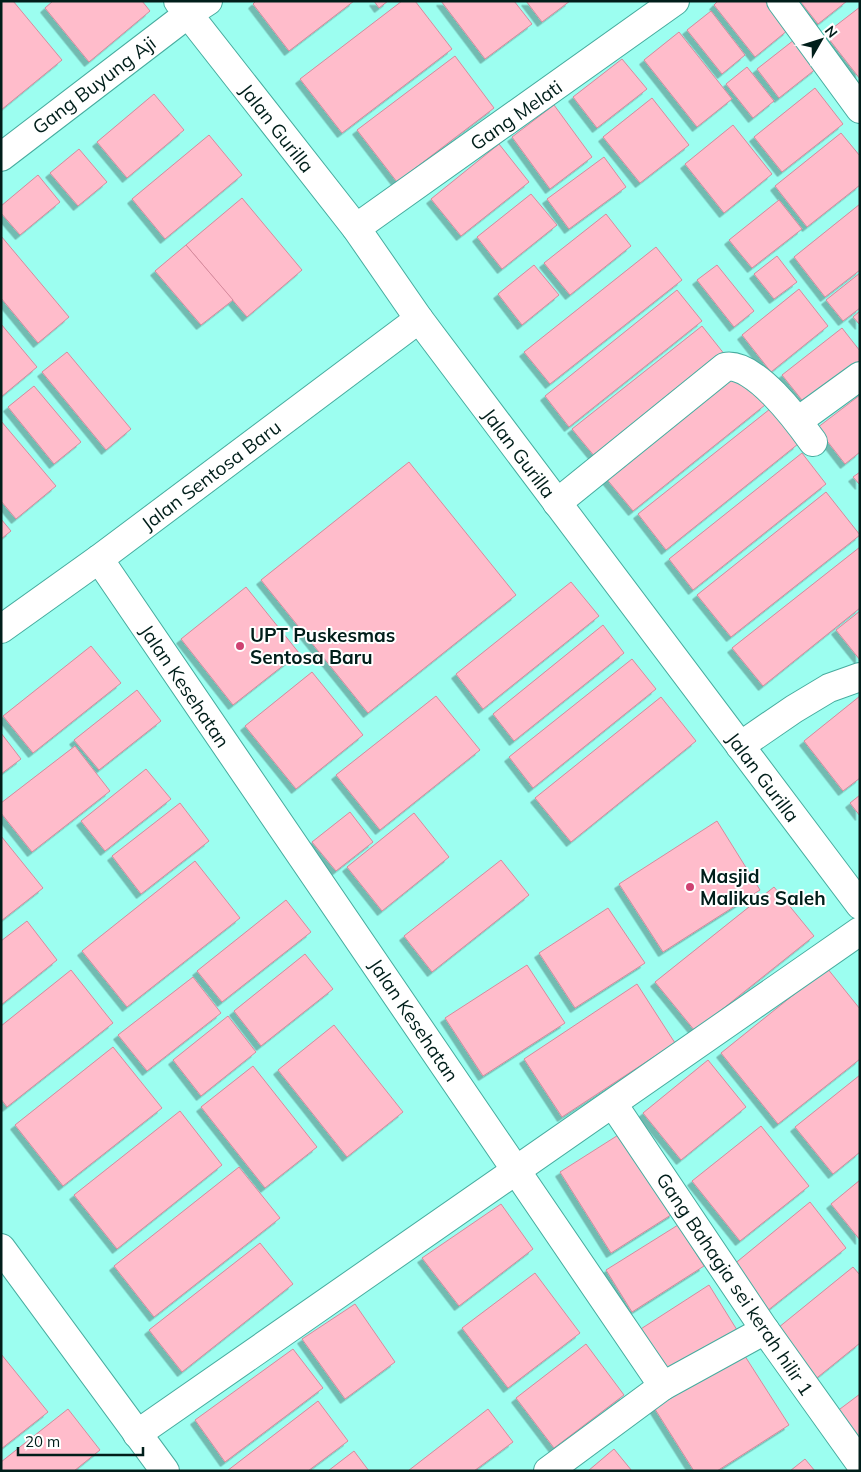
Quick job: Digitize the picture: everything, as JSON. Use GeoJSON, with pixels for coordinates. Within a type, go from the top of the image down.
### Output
{"type":"FeatureCollection","features":[{"type":"Feature","properties":{"kind":"street","name":"Gang Melati"},"geometry":{"type":"LineString","coordinates":[[356,228],[675,1]]}},
{"type":"Feature","properties":{"kind":"street"},"geometry":{"type":"LineString","coordinates":[[781,1],[860,109]]}},
{"type":"Feature","properties":{"kind":"street","name":"Jalan Gurilla"},"geometry":{"type":"LineString","coordinates":[[191,5],[356,228],[419,319],[860,905]]}},
{"type":"Feature","properties":{"kind":"street","name":"Gang Buyung Aji"},"geometry":{"type":"LineString","coordinates":[[1,156],[191,5]]}},
{"type":"Feature","properties":{"kind":"street","name":"Jalan Sentosa Baru"},"geometry":{"type":"LineString","coordinates":[[1,629],[99,559],[419,319]]}},
{"type":"Feature","properties":{"kind":"street"},"geometry":{"type":"LineString","coordinates":[[557,503],[725,367],[735,366],[766,387],[806,432],[860,376]]}},
{"type":"Feature","properties":{"kind":"street","name":"Jalan Kesehatan"},"geometry":{"type":"LineString","coordinates":[[99,559],[663,1386]]}},
{"type":"Feature","properties":{"kind":"street"},"geometry":{"type":"LineString","coordinates":[[740,746],[794,708],[830,688],[860,677]]}},
{"type":"Feature","properties":{"kind":"street"},"geometry":{"type":"LineString","coordinates":[[137,1434],[860,931]]}},
{"type":"Feature","properties":{"kind":"street","name":"Gang Bahagia sei kerah hilir 1"},"geometry":{"type":"LineString","coordinates":[[613,1104],[765,1330],[860,1463]]}},
{"type":"Feature","properties":{"kind":"street"},"geometry":{"type":"LineString","coordinates":[[1,1248],[165,1471]]}},
{"type":"Feature","properties":{"kind":"street"},"geometry":{"type":"LineString","coordinates":[[548,1471],[663,1386],[765,1330]]}},
{"type":"Feature","properties":{"kind":"building"},"geometry":{"type":"Polygon","coordinates":[[[1,1],[13,1],[62,60],[1,110],[1,1]]]}},
{"type":"Feature","properties":{"kind":"building"},"geometry":{"type":"Polygon","coordinates":[[[53,1],[142,1],[150,11],[89,62],[45,8],[53,1]]]}},
{"type":"Feature","properties":{"kind":"building"},"geometry":{"type":"Polygon","coordinates":[[[256,1],[354,1],[289,51],[253,4],[256,1]]]}},
{"type":"Feature","properties":{"kind":"building"},"geometry":{"type":"Polygon","coordinates":[[[374,1],[388,1],[379,8],[374,1]]]}},
{"type":"Feature","properties":{"kind":"building"},"geometry":{"type":"Polygon","coordinates":[[[402,1],[415,1],[452,49],[342,133],[300,79],[402,1]]]}},
{"type":"Feature","properties":{"kind":"building"},"geometry":{"type":"Polygon","coordinates":[[[441,1],[514,1],[532,24],[485,59],[441,1]]]}},
{"type":"Feature","properties":{"kind":"building"},"geometry":{"type":"Polygon","coordinates":[[[526,1],[570,1],[542,22],[526,1]]]}},
{"type":"Feature","properties":{"kind":"building"},"geometry":{"type":"Polygon","coordinates":[[[718,1],[765,1],[788,30],[755,57],[714,5],[718,1]]]}},
{"type":"Feature","properties":{"kind":"building"},"geometry":{"type":"Polygon","coordinates":[[[800,1],[847,1],[818,24],[800,1]]]}},
{"type":"Feature","properties":{"kind":"building"},"geometry":{"type":"Polygon","coordinates":[[[860,7],[860,79],[825,34],[860,7]]]}},
{"type":"Feature","properties":{"kind":"building"},"geometry":{"type":"Polygon","coordinates":[[[711,11],[745,55],[722,74],[687,30],[711,11]]]}},
{"type":"Feature","properties":{"kind":"building"},"geometry":{"type":"Polygon","coordinates":[[[679,32],[732,99],[697,127],[644,60],[679,32]]]}},
{"type":"Feature","properties":{"kind":"building"},"geometry":{"type":"Polygon","coordinates":[[[794,40],[817,68],[779,98],[757,69],[794,40]]]}},
{"type":"Feature","properties":{"kind":"building"},"geometry":{"type":"Polygon","coordinates":[[[455,56],[494,108],[397,182],[357,130],[455,56]]]}},
{"type":"Feature","properties":{"kind":"building"},"geometry":{"type":"Polygon","coordinates":[[[622,59],[647,89],[597,128],[573,97],[622,59]]]}},
{"type":"Feature","properties":{"kind":"building"},"geometry":{"type":"Polygon","coordinates":[[[747,67],[774,101],[753,118],[726,84],[747,67]]]}},
{"type":"Feature","properties":{"kind":"building"},"geometry":{"type":"Polygon","coordinates":[[[815,88],[843,124],[782,172],[754,137],[815,88]]]}},
{"type":"Feature","properties":{"kind":"building"},"geometry":{"type":"Polygon","coordinates":[[[154,94],[184,130],[127,178],[97,142],[154,94]]]}},
{"type":"Feature","properties":{"kind":"building"},"geometry":{"type":"Polygon","coordinates":[[[652,98],[689,145],[640,183],[603,137],[652,98]]]}},
{"type":"Feature","properties":{"kind":"building"},"geometry":{"type":"Polygon","coordinates":[[[554,105],[592,157],[550,189],[512,137],[554,105]]]}},
{"type":"Feature","properties":{"kind":"building"},"geometry":{"type":"Polygon","coordinates":[[[733,125],[772,174],[724,213],[685,164],[733,125]]]}},
{"type":"Feature","properties":{"kind":"building"},"geometry":{"type":"Polygon","coordinates":[[[841,133],[860,156],[860,185],[807,227],[775,186],[841,133]]]}},
{"type":"Feature","properties":{"kind":"building"},"geometry":{"type":"Polygon","coordinates":[[[209,135],[242,175],[165,239],[132,199],[209,135]]]}},
{"type":"Feature","properties":{"kind":"building"},"geometry":{"type":"Polygon","coordinates":[[[499,144],[529,182],[461,236],[431,199],[499,144]]]}},
{"type":"Feature","properties":{"kind":"building"},"geometry":{"type":"Polygon","coordinates":[[[79,149],[107,182],[78,206],[50,173],[79,149]]]}},
{"type":"Feature","properties":{"kind":"building"},"geometry":{"type":"Polygon","coordinates":[[[604,157],[626,187],[569,229],[547,199],[604,157]]]}},
{"type":"Feature","properties":{"kind":"building"},"geometry":{"type":"Polygon","coordinates":[[[38,175],[60,202],[20,235],[1,213],[1,206],[38,175]]]}},
{"type":"Feature","properties":{"kind":"building"},"geometry":{"type":"Polygon","coordinates":[[[531,194],[557,225],[502,269],[477,237],[531,194]]]}},
{"type":"Feature","properties":{"kind":"building"},"geometry":{"type":"Polygon","coordinates":[[[242,198],[302,270],[247,317],[186,245],[242,198]]]}},
{"type":"Feature","properties":{"kind":"building"},"geometry":{"type":"Polygon","coordinates":[[[779,200],[802,229],[752,268],[729,240],[779,200]]]}},
{"type":"Feature","properties":{"kind":"building"},"geometry":{"type":"Polygon","coordinates":[[[860,204],[860,270],[825,297],[794,257],[860,204]]]}},
{"type":"Feature","properties":{"kind":"building"},"geometry":{"type":"Polygon","coordinates":[[[606,214],[631,246],[570,295],[544,263],[606,214]]]}},
{"type":"Feature","properties":{"kind":"building"},"geometry":{"type":"Polygon","coordinates":[[[1,236],[69,317],[38,343],[1,298],[1,236]]]}},
{"type":"Feature","properties":{"kind":"building"},"geometry":{"type":"Polygon","coordinates":[[[186,245],[233,300],[201,325],[155,271],[186,245]]]}},
{"type":"Feature","properties":{"kind":"building"},"geometry":{"type":"Polygon","coordinates":[[[656,247],[682,280],[550,384],[524,352],[656,247]]]}},
{"type":"Feature","properties":{"kind":"building"},"geometry":{"type":"Polygon","coordinates":[[[777,256],[797,282],[774,299],[754,274],[777,256]]]}},
{"type":"Feature","properties":{"kind":"building"},"geometry":{"type":"Polygon","coordinates":[[[534,265],[559,295],[522,325],[498,294],[534,265]]]}},
{"type":"Feature","properties":{"kind":"building"},"geometry":{"type":"Polygon","coordinates":[[[717,265],[754,311],[734,327],[697,280],[717,265]]]}},
{"type":"Feature","properties":{"kind":"building"},"geometry":{"type":"Polygon","coordinates":[[[860,273],[860,308],[843,321],[826,300],[860,273]]]}},
{"type":"Feature","properties":{"kind":"building"},"geometry":{"type":"Polygon","coordinates":[[[799,289],[828,326],[771,372],[742,335],[799,289]]]}},
{"type":"Feature","properties":{"kind":"building"},"geometry":{"type":"Polygon","coordinates":[[[677,290],[702,321],[569,427],[545,396],[677,290]]]}},
{"type":"Feature","properties":{"kind":"building"},"geometry":{"type":"Polygon","coordinates":[[[860,311],[860,325],[853,317],[860,311]]]}},
{"type":"Feature","properties":{"kind":"building"},"geometry":{"type":"Polygon","coordinates":[[[1,324],[37,367],[1,397],[1,324]]]}},
{"type":"Feature","properties":{"kind":"building"},"geometry":{"type":"Polygon","coordinates":[[[702,326],[729,360],[600,463],[572,429],[702,326]]]}},
{"type":"Feature","properties":{"kind":"building"},"geometry":{"type":"Polygon","coordinates":[[[842,328],[860,351],[860,369],[809,409],[782,375],[842,328]]]}},
{"type":"Feature","properties":{"kind":"building"},"geometry":{"type":"Polygon","coordinates":[[[67,352],[131,429],[106,450],[42,372],[67,352]]]}},
{"type":"Feature","properties":{"kind":"building"},"geometry":{"type":"Polygon","coordinates":[[[737,370],[765,405],[633,511],[605,477],[737,370]]]}},
{"type":"Feature","properties":{"kind":"building"},"geometry":{"type":"Polygon","coordinates":[[[34,386],[81,442],[54,464],[8,407],[34,386]]]}},
{"type":"Feature","properties":{"kind":"building"},"geometry":{"type":"Polygon","coordinates":[[[860,395],[860,452],[845,464],[817,428],[860,395]]]}},
{"type":"Feature","properties":{"kind":"building"},"geometry":{"type":"Polygon","coordinates":[[[770,409],[798,444],[666,550],[638,514],[770,409]]]}},
{"type":"Feature","properties":{"kind":"building"},"geometry":{"type":"Polygon","coordinates":[[[1,421],[56,486],[16,519],[1,501],[1,421]]]}},
{"type":"Feature","properties":{"kind":"building"},"geometry":{"type":"Polygon","coordinates":[[[802,453],[826,484],[693,590],[669,559],[802,453]]]}},
{"type":"Feature","properties":{"kind":"building"},"geometry":{"type":"Polygon","coordinates":[[[409,462],[516,595],[368,713],[261,580],[409,462]]]}},
{"type":"Feature","properties":{"kind":"building"},"geometry":{"type":"Polygon","coordinates":[[[860,472],[860,485],[853,477],[860,472]]]}},
{"type":"Feature","properties":{"kind":"building"},"geometry":{"type":"Polygon","coordinates":[[[826,492],[860,535],[731,637],[697,595],[826,492]]]}},
{"type":"Feature","properties":{"kind":"building"},"geometry":{"type":"Polygon","coordinates":[[[1,519],[11,531],[1,539],[1,519]]]}},
{"type":"Feature","properties":{"kind":"building"},"geometry":{"type":"Polygon","coordinates":[[[860,547],[860,608],[763,686],[732,648],[860,547]]]}},
{"type":"Feature","properties":{"kind":"building"},"geometry":{"type":"Polygon","coordinates":[[[571,582],[599,616],[483,709],[456,674],[571,582]]]}},
{"type":"Feature","properties":{"kind":"building","name":"UPT Puskesmas Sentosa Baru"},"geometry":{"type":"Polygon","coordinates":[[[246,587],[299,653],[233,705],[181,639],[246,587]]]}},
{"type":"Feature","properties":{"kind":"building"},"geometry":{"type":"Polygon","coordinates":[[[860,611],[860,660],[836,630],[860,611]]]}},
{"type":"Feature","properties":{"kind":"building"},"geometry":{"type":"Polygon","coordinates":[[[603,625],[624,653],[514,741],[493,714],[603,625]]]}},
{"type":"Feature","properties":{"kind":"building"},"geometry":{"type":"Polygon","coordinates":[[[91,646],[121,683],[33,753],[3,716],[91,646]]]}},
{"type":"Feature","properties":{"kind":"building"},"geometry":{"type":"Polygon","coordinates":[[[632,659],[656,689],[533,788],[509,757],[632,659]]]}},
{"type":"Feature","properties":{"kind":"building"},"geometry":{"type":"Polygon","coordinates":[[[312,672],[363,735],[296,789],[245,726],[312,672]]]}},
{"type":"Feature","properties":{"kind":"building"},"geometry":{"type":"Polygon","coordinates":[[[137,690],[161,721],[99,770],[74,740],[137,690]]]}},
{"type":"Feature","properties":{"kind":"building"},"geometry":{"type":"Polygon","coordinates":[[[436,696],[480,750],[380,830],[336,775],[436,696]]]}},
{"type":"Feature","properties":{"kind":"building"},"geometry":{"type":"Polygon","coordinates":[[[860,696],[860,778],[843,791],[804,741],[860,696]]]}},
{"type":"Feature","properties":{"kind":"building"},"geometry":{"type":"Polygon","coordinates":[[[661,697],[696,741],[571,842],[535,798],[661,697]]]}},
{"type":"Feature","properties":{"kind":"building"},"geometry":{"type":"Polygon","coordinates":[[[1,733],[21,759],[1,774],[1,733]]]}},
{"type":"Feature","properties":{"kind":"building"},"geometry":{"type":"Polygon","coordinates":[[[75,746],[110,791],[32,852],[1,813],[1,803],[75,746]]]}},
{"type":"Feature","properties":{"kind":"building"},"geometry":{"type":"Polygon","coordinates":[[[146,769],[171,799],[105,851],[81,821],[146,769]]]}},
{"type":"Feature","properties":{"kind":"building"},"geometry":{"type":"Polygon","coordinates":[[[860,795],[860,816],[850,803],[860,795]]]}},
{"type":"Feature","properties":{"kind":"building"},"geometry":{"type":"Polygon","coordinates":[[[180,803],[209,841],[141,894],[112,856],[180,803]]]}},
{"type":"Feature","properties":{"kind":"building"},"geometry":{"type":"Polygon","coordinates":[[[350,812],[373,842],[336,871],[312,842],[350,812]]]}},
{"type":"Feature","properties":{"kind":"building"},"geometry":{"type":"Polygon","coordinates":[[[414,813],[449,857],[382,911],[347,867],[414,813]]]}},
{"type":"Feature","properties":{"kind":"building","name":"Masjid Malikus Saleh"},"geometry":{"type":"Polygon","coordinates":[[[717,821],[760,890],[663,952],[619,884],[717,821]]]}},
{"type":"Feature","properties":{"kind":"building"},"geometry":{"type":"Polygon","coordinates":[[[1,836],[43,888],[1,921],[1,836]]]}},
{"type":"Feature","properties":{"kind":"building"},"geometry":{"type":"Polygon","coordinates":[[[501,860],[529,895],[432,972],[404,936],[501,860]]]}},
{"type":"Feature","properties":{"kind":"building"},"geometry":{"type":"Polygon","coordinates":[[[195,861],[240,918],[127,1007],[82,951],[195,861]]]}},
{"type":"Feature","properties":{"kind":"building"},"geometry":{"type":"Polygon","coordinates":[[[774,887],[814,936],[695,1031],[655,982],[774,887]]]}},
{"type":"Feature","properties":{"kind":"building"},"geometry":{"type":"Polygon","coordinates":[[[286,900],[311,932],[222,1002],[197,971],[286,900]]]}},
{"type":"Feature","properties":{"kind":"building"},"geometry":{"type":"Polygon","coordinates":[[[608,908],[645,963],[575,1008],[539,953],[608,908]]]}},
{"type":"Feature","properties":{"kind":"building"},"geometry":{"type":"Polygon","coordinates":[[[27,921],[57,960],[1,1005],[1,941],[27,921]]]}},
{"type":"Feature","properties":{"kind":"building"},"geometry":{"type":"Polygon","coordinates":[[[305,954],[333,989],[261,1046],[234,1011],[305,954]]]}},
{"type":"Feature","properties":{"kind":"building"},"geometry":{"type":"Polygon","coordinates":[[[527,965],[565,1023],[483,1076],[445,1018],[527,965]]]}},
{"type":"Feature","properties":{"kind":"building"},"geometry":{"type":"Polygon","coordinates":[[[827,968],[860,1009],[860,1059],[778,1124],[721,1053],[827,968]]]}},
{"type":"Feature","properties":{"kind":"building"},"geometry":{"type":"Polygon","coordinates":[[[71,970],[113,1023],[7,1107],[1,1099],[1,1026],[71,970]]]}},
{"type":"Feature","properties":{"kind":"building"},"geometry":{"type":"Polygon","coordinates":[[[193,977],[221,1013],[147,1071],[118,1035],[193,977]]]}},
{"type":"Feature","properties":{"kind":"building"},"geometry":{"type":"Polygon","coordinates":[[[637,984],[675,1043],[562,1117],[524,1059],[637,984]]]}},
{"type":"Feature","properties":{"kind":"building"},"geometry":{"type":"Polygon","coordinates":[[[228,1016],[256,1052],[201,1096],[173,1060],[228,1016]]]}},
{"type":"Feature","properties":{"kind":"building"},"geometry":{"type":"Polygon","coordinates":[[[334,1025],[403,1112],[347,1157],[278,1070],[334,1025]]]}},
{"type":"Feature","properties":{"kind":"building"},"geometry":{"type":"Polygon","coordinates":[[[113,1047],[162,1108],[63,1186],[15,1125],[113,1047]]]}},
{"type":"Feature","properties":{"kind":"building"},"geometry":{"type":"Polygon","coordinates":[[[708,1060],[746,1107],[681,1160],[643,1113],[708,1060]]]}},
{"type":"Feature","properties":{"kind":"building"},"geometry":{"type":"Polygon","coordinates":[[[253,1066],[317,1147],[265,1188],[201,1107],[253,1066]]]}},
{"type":"Feature","properties":{"kind":"building"},"geometry":{"type":"Polygon","coordinates":[[[860,1075],[860,1152],[833,1174],[795,1127],[860,1075]]]}},
{"type":"Feature","properties":{"kind":"building"},"geometry":{"type":"Polygon","coordinates":[[[180,1111],[222,1165],[117,1249],[74,1195],[180,1111]]]}},
{"type":"Feature","properties":{"kind":"building"},"geometry":{"type":"Polygon","coordinates":[[[761,1126],[809,1186],[740,1241],[692,1181],[761,1126]]]}},
{"type":"Feature","properties":{"kind":"building"},"geometry":{"type":"Polygon","coordinates":[[[623,1132],[674,1213],[611,1253],[560,1172],[623,1132]]]}},
{"type":"Feature","properties":{"kind":"building"},"geometry":{"type":"Polygon","coordinates":[[[239,1167],[280,1218],[154,1317],[114,1266],[239,1167]]]}},
{"type":"Feature","properties":{"kind":"building"},"geometry":{"type":"Polygon","coordinates":[[[860,1180],[860,1240],[831,1204],[860,1180]]]}},
{"type":"Feature","properties":{"kind":"building"},"geometry":{"type":"Polygon","coordinates":[[[810,1202],[846,1248],[762,1315],[727,1270],[810,1202]]]}},
{"type":"Feature","properties":{"kind":"building"},"geometry":{"type":"Polygon","coordinates":[[[501,1204],[533,1249],[459,1306],[422,1258],[501,1204]]]}},
{"type":"Feature","properties":{"kind":"building"},"geometry":{"type":"Polygon","coordinates":[[[678,1225],[704,1266],[632,1312],[606,1270],[678,1225]]]}},
{"type":"Feature","properties":{"kind":"building"},"geometry":{"type":"Polygon","coordinates":[[[260,1243],[293,1284],[182,1372],[149,1330],[260,1243]]]}},
{"type":"Feature","properties":{"kind":"building"},"geometry":{"type":"Polygon","coordinates":[[[853,1267],[860,1275],[860,1343],[813,1381],[773,1332],[853,1267]]]}},
{"type":"Feature","properties":{"kind":"building"},"geometry":{"type":"Polygon","coordinates":[[[535,1273],[580,1333],[508,1388],[462,1328],[535,1273]]]}},
{"type":"Feature","properties":{"kind":"building"},"geometry":{"type":"Polygon","coordinates":[[[709,1285],[737,1330],[660,1378],[633,1334],[709,1285]]]}},
{"type":"Feature","properties":{"kind":"building"},"geometry":{"type":"Polygon","coordinates":[[[355,1304],[395,1362],[345,1399],[302,1339],[355,1304]]]}},
{"type":"Feature","properties":{"kind":"building"},"geometry":{"type":"Polygon","coordinates":[[[586,1344],[624,1395],[554,1448],[516,1398],[586,1344]]]}},
{"type":"Feature","properties":{"kind":"building"},"geometry":{"type":"Polygon","coordinates":[[[293,1349],[323,1388],[225,1462],[195,1420],[293,1349]]]}},
{"type":"Feature","properties":{"kind":"building"},"geometry":{"type":"Polygon","coordinates":[[[741,1350],[789,1425],[717,1471],[694,1471],[653,1406],[741,1350]]]}},
{"type":"Feature","properties":{"kind":"building"},"geometry":{"type":"Polygon","coordinates":[[[1,1354],[48,1412],[1,1449],[1,1354]]]}},
{"type":"Feature","properties":{"kind":"building"},"geometry":{"type":"Polygon","coordinates":[[[860,1394],[860,1450],[832,1415],[860,1394]]]}},
{"type":"Feature","properties":{"kind":"building"},"geometry":{"type":"Polygon","coordinates":[[[318,1401],[348,1441],[308,1471],[227,1471],[318,1401]]]}},
{"type":"Feature","properties":{"kind":"building"},"geometry":{"type":"Polygon","coordinates":[[[68,1409],[100,1450],[74,1471],[1,1471],[1,1462],[68,1409]]]}},
{"type":"Feature","properties":{"kind":"building"},"geometry":{"type":"Polygon","coordinates":[[[488,1409],[513,1442],[474,1471],[408,1471],[488,1409]]]}},
{"type":"Feature","properties":{"kind":"building"},"geometry":{"type":"Polygon","coordinates":[[[614,1449],[632,1471],[588,1471],[614,1449]]]}},
{"type":"Feature","properties":{"kind":"building"},"geometry":{"type":"Polygon","coordinates":[[[354,1451],[369,1471],[328,1471],[354,1451]]]}},
{"type":"Feature","properties":{"kind":"building"},"geometry":{"type":"Polygon","coordinates":[[[805,1459],[815,1471],[790,1471],[805,1459]]]}},
{"type":"Feature","properties":{"kind":"place","name":"UPT Puskesmas Sentosa Baru"},"geometry":{"type":"Point","coordinates":[240,646]}},
{"type":"Feature","properties":{"kind":"place","name":"Masjid Malikus Saleh"},"geometry":{"type":"Point","coordinates":[690,887]}}]}
